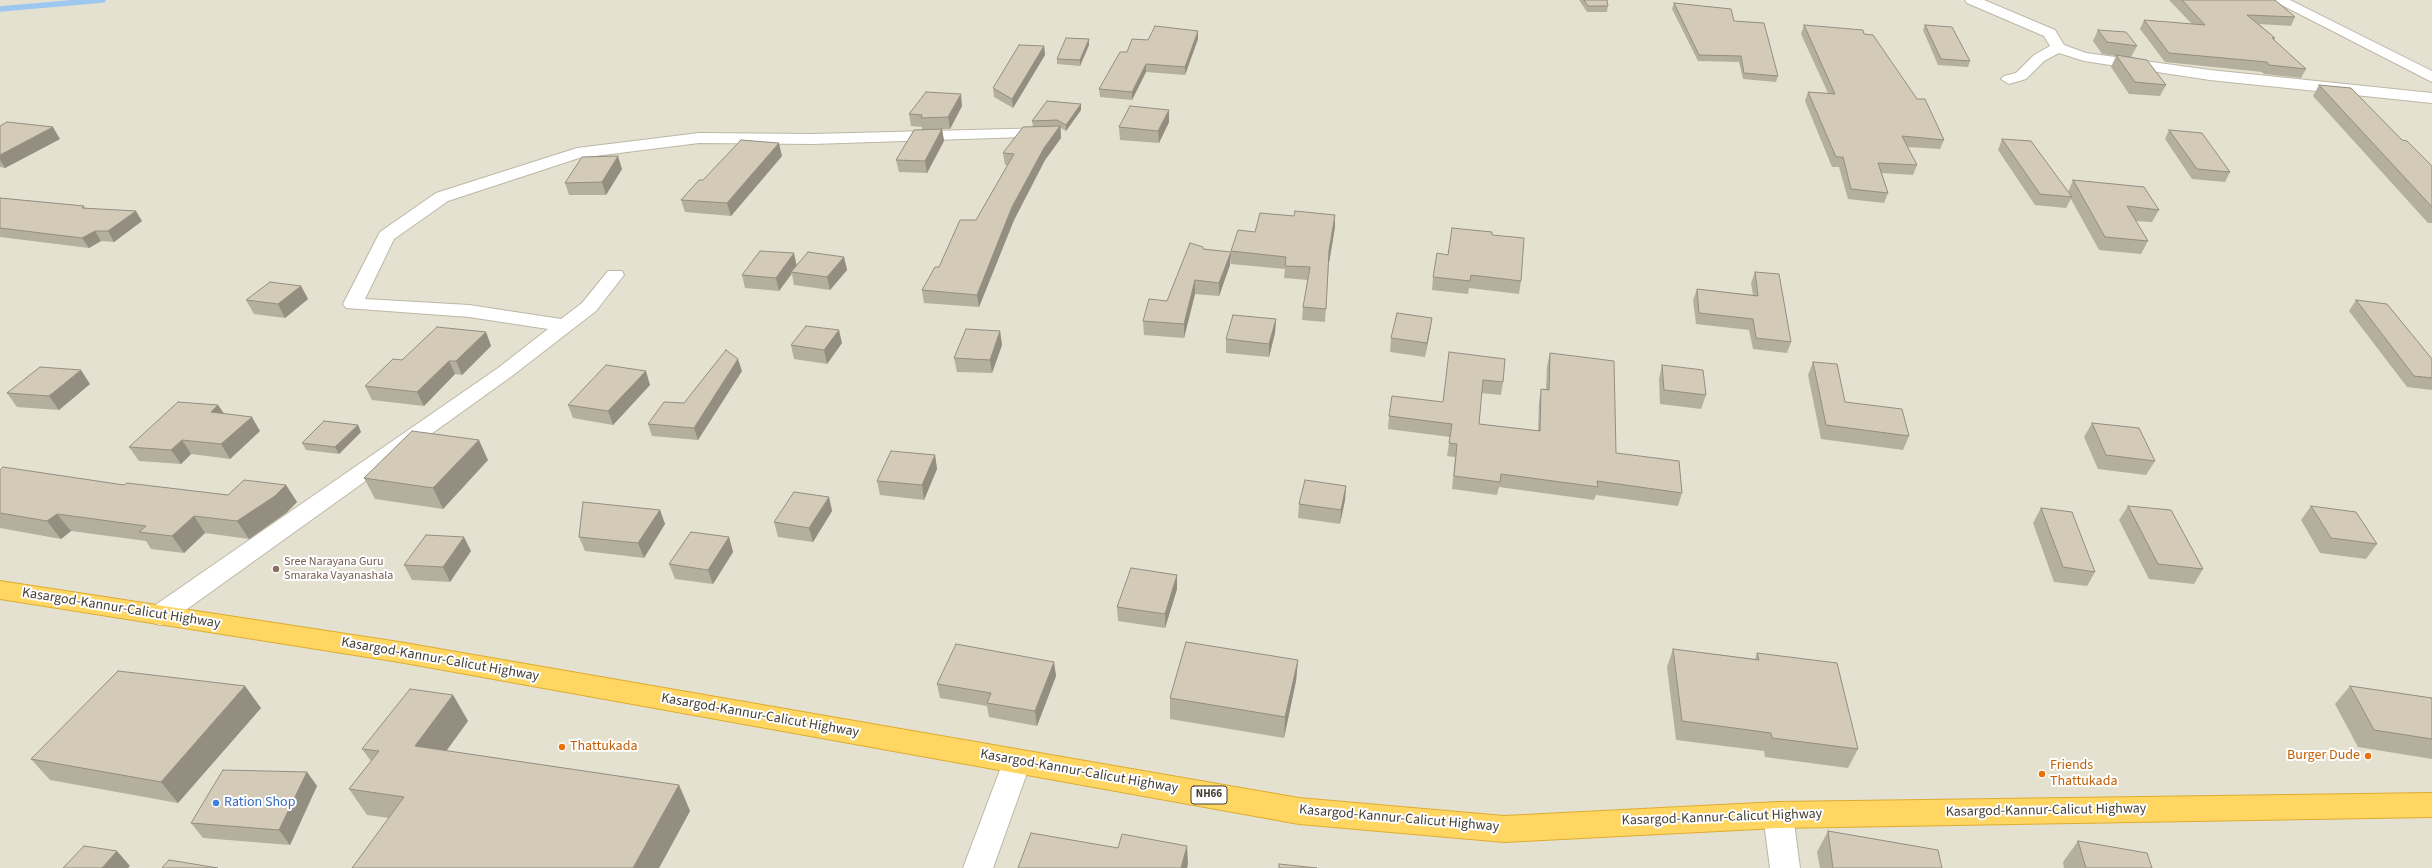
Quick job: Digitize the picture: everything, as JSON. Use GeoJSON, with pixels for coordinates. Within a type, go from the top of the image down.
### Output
{"type":"FeatureCollection","features":[{"type":"Feature","properties":{"kind":"highway","name":"Kasargod-Kannur-Calicut Highway"},"geometry":{"type":"LineString","coordinates":[[0,590],[399,652],[1299,811],[1504,829],[1778,815],[2432,805]]}},
{"type":"Feature","properties":{"kind":"street"},"geometry":{"type":"LineString","coordinates":[[1972,0],[2050,33],[2058,48],[2084,57],[2210,75],[2432,98]]}},
{"type":"Feature","properties":{"kind":"street"},"geometry":{"type":"LineString","coordinates":[[2279,0],[2432,77]]}},
{"type":"Feature","properties":{"kind":"street"},"geometry":{"type":"LineString","coordinates":[[2009,79],[2021,76],[2039,58],[2058,48]]}},
{"type":"Feature","properties":{"kind":"street"},"geometry":{"type":"LineString","coordinates":[[565,326],[468,311],[353,304],[386,236],[442,198],[577,153],[699,138],[813,139],[1058,133]]}},
{"type":"Feature","properties":{"kind":"street"},"geometry":{"type":"LineString","coordinates":[[160,615],[461,404],[589,307],[615,275]]}},
{"type":"Feature","properties":{"kind":"street"},"geometry":{"type":"LineString","coordinates":[[978,868],[1017,762]]}},
{"type":"Feature","properties":{"kind":"street"},"geometry":{"type":"LineString","coordinates":[[1778,815],[1785,868]]}},
{"type":"Feature","properties":{"kind":"shaded area"},"geometry":{"type":"Polygon","coordinates":[[[0,0],[2432,0],[2432,868],[0,868],[0,0]]]}},
{"type":"Feature","properties":{"kind":"building"},"geometry":{"type":"Polygon","coordinates":[[[1584,0],[1607,0],[1608,6],[1588,6],[1584,0]]]}},
{"type":"Feature","properties":{"kind":"building"},"geometry":{"type":"Polygon","coordinates":[[[2182,0],[2275,0],[2295,17],[2247,15],[2275,38],[2272,38],[2306,69],[2269,65],[2267,62],[2169,53],[2144,20],[2205,25],[2182,0]]]}},
{"type":"Feature","properties":{"kind":"building"},"geometry":{"type":"Polygon","coordinates":[[[1674,3],[1731,9],[1734,21],[1764,23],[1778,76],[1744,73],[1741,56],[1699,55],[1674,3]]]}},
{"type":"Feature","properties":{"kind":"building"},"geometry":{"type":"Polygon","coordinates":[[[1804,25],[1863,30],[1864,34],[1873,35],[1917,99],[1925,99],[1944,140],[1902,136],[1917,165],[1878,163],[1888,193],[1851,189],[1843,157],[1836,157],[1808,92],[1835,94],[1804,25]]]}},
{"type":"Feature","properties":{"kind":"building"},"geometry":{"type":"Polygon","coordinates":[[[1925,25],[1952,27],[1970,61],[1941,59],[1925,25]]]}},
{"type":"Feature","properties":{"kind":"building"},"geometry":{"type":"Polygon","coordinates":[[[1155,26],[1198,31],[1185,67],[1146,64],[1132,92],[1099,89],[1120,52],[1127,52],[1132,39],[1148,40],[1155,26]]]}},
{"type":"Feature","properties":{"kind":"building"},"geometry":{"type":"Polygon","coordinates":[[[2098,30],[2126,32],[2137,46],[2107,42],[2098,30]]]}},
{"type":"Feature","properties":{"kind":"building"},"geometry":{"type":"Polygon","coordinates":[[[1066,38],[1089,39],[1080,60],[1057,59],[1066,38]]]}},
{"type":"Feature","properties":{"kind":"building"},"geometry":{"type":"Polygon","coordinates":[[[1019,45],[1044,46],[1012,99],[993,88],[1019,45]]]}},
{"type":"Feature","properties":{"kind":"building"},"geometry":{"type":"Polygon","coordinates":[[[2116,55],[2147,60],[2166,85],[2135,82],[2116,55]]]}},
{"type":"Feature","properties":{"kind":"building"},"geometry":{"type":"Polygon","coordinates":[[[2319,85],[2351,88],[2402,140],[2407,141],[2432,166],[2432,207],[2319,85]]]}},
{"type":"Feature","properties":{"kind":"building"},"geometry":{"type":"Polygon","coordinates":[[[926,92],[961,94],[948,117],[921,118],[922,115],[909,114],[926,92]]]}},
{"type":"Feature","properties":{"kind":"building"},"geometry":{"type":"Polygon","coordinates":[[[1047,101],[1081,104],[1066,125],[1057,120],[1032,121],[1047,101]]]}},
{"type":"Feature","properties":{"kind":"building"},"geometry":{"type":"Polygon","coordinates":[[[1130,106],[1169,110],[1158,131],[1119,127],[1130,106]]]}},
{"type":"Feature","properties":{"kind":"building"},"geometry":{"type":"Polygon","coordinates":[[[7,122],[53,127],[0,155],[0,126],[7,122]]]}},
{"type":"Feature","properties":{"kind":"building"},"geometry":{"type":"Polygon","coordinates":[[[1060,126],[1044,148],[1012,207],[977,295],[922,290],[935,267],[939,267],[960,220],[976,220],[1014,154],[1003,153],[1023,127],[1060,126]]]}},
{"type":"Feature","properties":{"kind":"building"},"geometry":{"type":"Polygon","coordinates":[[[942,129],[925,161],[896,160],[914,130],[942,129]]]}},
{"type":"Feature","properties":{"kind":"building"},"geometry":{"type":"Polygon","coordinates":[[[2169,130],[2202,133],[2230,172],[2197,169],[2169,130]]]}},
{"type":"Feature","properties":{"kind":"building"},"geometry":{"type":"Polygon","coordinates":[[[2002,139],[2031,141],[2072,197],[2040,194],[2002,139]]]}},
{"type":"Feature","properties":{"kind":"building"},"geometry":{"type":"Polygon","coordinates":[[[741,140],[779,143],[727,203],[681,200],[699,180],[703,180],[741,140]]]}},
{"type":"Feature","properties":{"kind":"building"},"geometry":{"type":"Polygon","coordinates":[[[618,156],[602,182],[565,183],[582,157],[618,156]]]}},
{"type":"Feature","properties":{"kind":"building"},"geometry":{"type":"Polygon","coordinates":[[[2073,180],[2144,187],[2159,210],[2127,206],[2148,241],[2105,237],[2073,180]]]}},
{"type":"Feature","properties":{"kind":"building"},"geometry":{"type":"Polygon","coordinates":[[[0,198],[84,206],[82,208],[136,211],[108,231],[95,231],[82,238],[0,228],[0,198]]]}},
{"type":"Feature","properties":{"kind":"building"},"geometry":{"type":"Polygon","coordinates":[[[1295,211],[1335,215],[1329,251],[1326,309],[1303,307],[1310,267],[1285,266],[1286,257],[1231,251],[1238,230],[1255,232],[1260,213],[1294,216],[1295,211]]]}},
{"type":"Feature","properties":{"kind":"building"},"geometry":{"type":"Polygon","coordinates":[[[1452,228],[1492,232],[1492,235],[1524,238],[1521,281],[1471,275],[1470,281],[1433,277],[1437,253],[1448,255],[1452,228]]]}},
{"type":"Feature","properties":{"kind":"building"},"geometry":{"type":"Polygon","coordinates":[[[1190,243],[1203,247],[1203,249],[1231,252],[1219,283],[1195,280],[1184,324],[1143,321],[1149,299],[1167,301],[1190,243]]]}},
{"type":"Feature","properties":{"kind":"building"},"geometry":{"type":"Polygon","coordinates":[[[760,251],[794,253],[776,278],[742,275],[760,251]]]}},
{"type":"Feature","properties":{"kind":"building"},"geometry":{"type":"Polygon","coordinates":[[[808,252],[844,257],[827,277],[791,272],[808,252]]]}},
{"type":"Feature","properties":{"kind":"building"},"geometry":{"type":"Polygon","coordinates":[[[1755,272],[1779,274],[1791,342],[1756,338],[1753,319],[1699,313],[1697,289],[1758,296],[1755,272]]]}},
{"type":"Feature","properties":{"kind":"building"},"geometry":{"type":"Polygon","coordinates":[[[270,282],[301,286],[278,304],[246,300],[270,282]]]}},
{"type":"Feature","properties":{"kind":"building"},"geometry":{"type":"Polygon","coordinates":[[[2356,300],[2387,304],[2432,359],[2432,378],[2414,376],[2356,300]]]}},
{"type":"Feature","properties":{"kind":"building"},"geometry":{"type":"Polygon","coordinates":[[[1397,313],[1432,318],[1427,343],[1391,338],[1397,313]]]}},
{"type":"Feature","properties":{"kind":"building"},"geometry":{"type":"Polygon","coordinates":[[[1233,315],[1276,319],[1269,344],[1226,339],[1233,315]]]}},
{"type":"Feature","properties":{"kind":"building"},"geometry":{"type":"Polygon","coordinates":[[[806,326],[839,330],[824,350],[791,345],[806,326]]]}},
{"type":"Feature","properties":{"kind":"building"},"geometry":{"type":"Polygon","coordinates":[[[437,327],[486,332],[456,361],[449,361],[417,392],[365,386],[393,359],[402,360],[437,327]]]}},
{"type":"Feature","properties":{"kind":"building"},"geometry":{"type":"Polygon","coordinates":[[[966,329],[1000,331],[990,360],[954,358],[966,329]]]}},
{"type":"Feature","properties":{"kind":"building"},"geometry":{"type":"Polygon","coordinates":[[[726,350],[738,359],[694,428],[648,424],[664,402],[684,403],[726,350]]]}},
{"type":"Feature","properties":{"kind":"building"},"geometry":{"type":"Polygon","coordinates":[[[1449,352],[1505,359],[1503,382],[1483,380],[1479,424],[1540,431],[1541,389],[1549,390],[1550,353],[1614,361],[1616,453],[1679,461],[1682,493],[1597,481],[1598,487],[1501,474],[1500,482],[1454,476],[1457,444],[1449,443],[1452,424],[1389,416],[1392,396],[1443,402],[1449,352]]]}},
{"type":"Feature","properties":{"kind":"building"},"geometry":{"type":"Polygon","coordinates":[[[1813,362],[1837,364],[1845,402],[1902,409],[1909,436],[1826,425],[1813,362]]]}},
{"type":"Feature","properties":{"kind":"building"},"geometry":{"type":"Polygon","coordinates":[[[606,365],[646,371],[608,411],[568,405],[606,365]]]}},
{"type":"Feature","properties":{"kind":"building"},"geometry":{"type":"Polygon","coordinates":[[[1662,365],[1703,370],[1706,395],[1664,390],[1662,365]]]}},
{"type":"Feature","properties":{"kind":"building"},"geometry":{"type":"Polygon","coordinates":[[[40,367],[81,370],[49,396],[7,393],[40,367]]]}},
{"type":"Feature","properties":{"kind":"building"},"geometry":{"type":"Polygon","coordinates":[[[178,402],[218,405],[211,412],[252,417],[221,444],[182,440],[171,450],[129,447],[178,402]]]}},
{"type":"Feature","properties":{"kind":"building"},"geometry":{"type":"Polygon","coordinates":[[[324,421],[358,425],[335,447],[302,443],[324,421]]]}},
{"type":"Feature","properties":{"kind":"building"},"geometry":{"type":"Polygon","coordinates":[[[2092,423],[2139,428],[2155,461],[2106,455],[2092,423]]]}},
{"type":"Feature","properties":{"kind":"building"},"geometry":{"type":"Polygon","coordinates":[[[412,431],[479,440],[433,488],[364,478],[412,431]]]}},
{"type":"Feature","properties":{"kind":"building"},"geometry":{"type":"Polygon","coordinates":[[[891,451],[935,455],[922,485],[877,481],[891,451]]]}},
{"type":"Feature","properties":{"kind":"building"},"geometry":{"type":"Polygon","coordinates":[[[3,467],[124,485],[127,483],[228,495],[244,480],[286,485],[275,496],[237,521],[194,516],[172,536],[139,532],[146,526],[57,514],[47,521],[0,513],[0,470],[3,467]]]}},
{"type":"Feature","properties":{"kind":"building"},"geometry":{"type":"Polygon","coordinates":[[[1305,480],[1346,486],[1341,510],[1299,504],[1305,480]]]}},
{"type":"Feature","properties":{"kind":"building"},"geometry":{"type":"Polygon","coordinates":[[[794,492],[829,497],[809,528],[774,522],[794,492]]]}},
{"type":"Feature","properties":{"kind":"building"},"geometry":{"type":"Polygon","coordinates":[[[583,502],[660,510],[638,543],[579,537],[583,502]]]}},
{"type":"Feature","properties":{"kind":"building"},"geometry":{"type":"Polygon","coordinates":[[[2128,506],[2171,510],[2203,569],[2158,564],[2128,506]]]}},
{"type":"Feature","properties":{"kind":"building"},"geometry":{"type":"Polygon","coordinates":[[[2311,506],[2356,512],[2377,544],[2331,538],[2311,506]]]}},
{"type":"Feature","properties":{"kind":"building"},"geometry":{"type":"Polygon","coordinates":[[[2041,508],[2072,512],[2095,572],[2063,567],[2041,508]]]}},
{"type":"Feature","properties":{"kind":"building"},"geometry":{"type":"Polygon","coordinates":[[[691,532],[729,537],[708,570],[669,564],[691,532]]]}},
{"type":"Feature","properties":{"kind":"building"},"geometry":{"type":"Polygon","coordinates":[[[426,535],[464,537],[443,567],[404,565],[426,535]]]}},
{"type":"Feature","properties":{"kind":"building"},"geometry":{"type":"Polygon","coordinates":[[[1131,568],[1177,575],[1165,614],[1117,607],[1131,568]]]}},
{"type":"Feature","properties":{"kind":"building"},"geometry":{"type":"Polygon","coordinates":[[[1186,642],[1298,660],[1285,717],[1170,698],[1186,642]]]}},
{"type":"Feature","properties":{"kind":"building"},"geometry":{"type":"Polygon","coordinates":[[[956,644],[1054,662],[1035,711],[987,703],[991,693],[937,684],[956,644]]]}},
{"type":"Feature","properties":{"kind":"building"},"geometry":{"type":"Polygon","coordinates":[[[1673,649],[1759,660],[1757,653],[1837,663],[1858,749],[1772,738],[1771,733],[1682,721],[1673,649]]]}},
{"type":"Feature","properties":{"kind":"building"},"geometry":{"type":"Polygon","coordinates":[[[118,671],[245,686],[161,782],[31,759],[118,671]]]}},
{"type":"Feature","properties":{"kind":"building"},"geometry":{"type":"Polygon","coordinates":[[[2350,686],[2432,698],[2432,739],[2374,730],[2350,686]]]}},
{"type":"Feature","properties":{"kind":"building"},"geometry":{"type":"Polygon","coordinates":[[[410,689],[453,695],[415,746],[679,785],[633,868],[352,868],[404,797],[349,789],[379,751],[362,749],[410,689]]]}},
{"type":"Feature","properties":{"kind":"building"},"geometry":{"type":"Polygon","coordinates":[[[223,770],[307,772],[279,830],[191,823],[223,770]]]}},
{"type":"Feature","properties":{"kind":"building"},"geometry":{"type":"Polygon","coordinates":[[[1828,831],[1938,850],[1942,868],[1833,868],[1828,831]]]}},
{"type":"Feature","properties":{"kind":"building"},"geometry":{"type":"Polygon","coordinates":[[[1031,833],[1118,848],[1122,834],[1187,846],[1181,868],[1018,868],[1031,833]]]}},
{"type":"Feature","properties":{"kind":"building"},"geometry":{"type":"Polygon","coordinates":[[[2078,841],[2147,853],[2152,868],[2086,868],[2078,841]]]}},
{"type":"Feature","properties":{"kind":"building"},"geometry":{"type":"Polygon","coordinates":[[[84,846],[117,851],[102,868],[63,868],[84,846]]]}},
{"type":"Feature","properties":{"kind":"building"},"geometry":{"type":"Polygon","coordinates":[[[169,860],[218,868],[162,868],[169,860]]]}},
{"type":"Feature","properties":{"kind":"building"},"geometry":{"type":"Polygon","coordinates":[[[1279,864],[1317,868],[1279,868],[1279,864]]]}},
{"type":"Feature","properties":{"kind":"waterway"},"geometry":{"type":"LineString","coordinates":[[0,9],[103,0]]}},
{"type":"Feature","properties":{"kind":"place","name":"Sree Narayana Guru Smaraka Vayanashala"},"geometry":{"type":"Point","coordinates":[276,569]}},
{"type":"Feature","properties":{"kind":"place","name":"Thattukada"},"geometry":{"type":"Point","coordinates":[562,747]}},
{"type":"Feature","properties":{"kind":"place","name":"Burger Dude"},"geometry":{"type":"Point","coordinates":[2368,756]}},
{"type":"Feature","properties":{"kind":"place","name":"Friends Thattukada"},"geometry":{"type":"Point","coordinates":[2042,774]}},
{"type":"Feature","properties":{"kind":"place","name":"Ration Shop"},"geometry":{"type":"Point","coordinates":[216,803]}}]}
